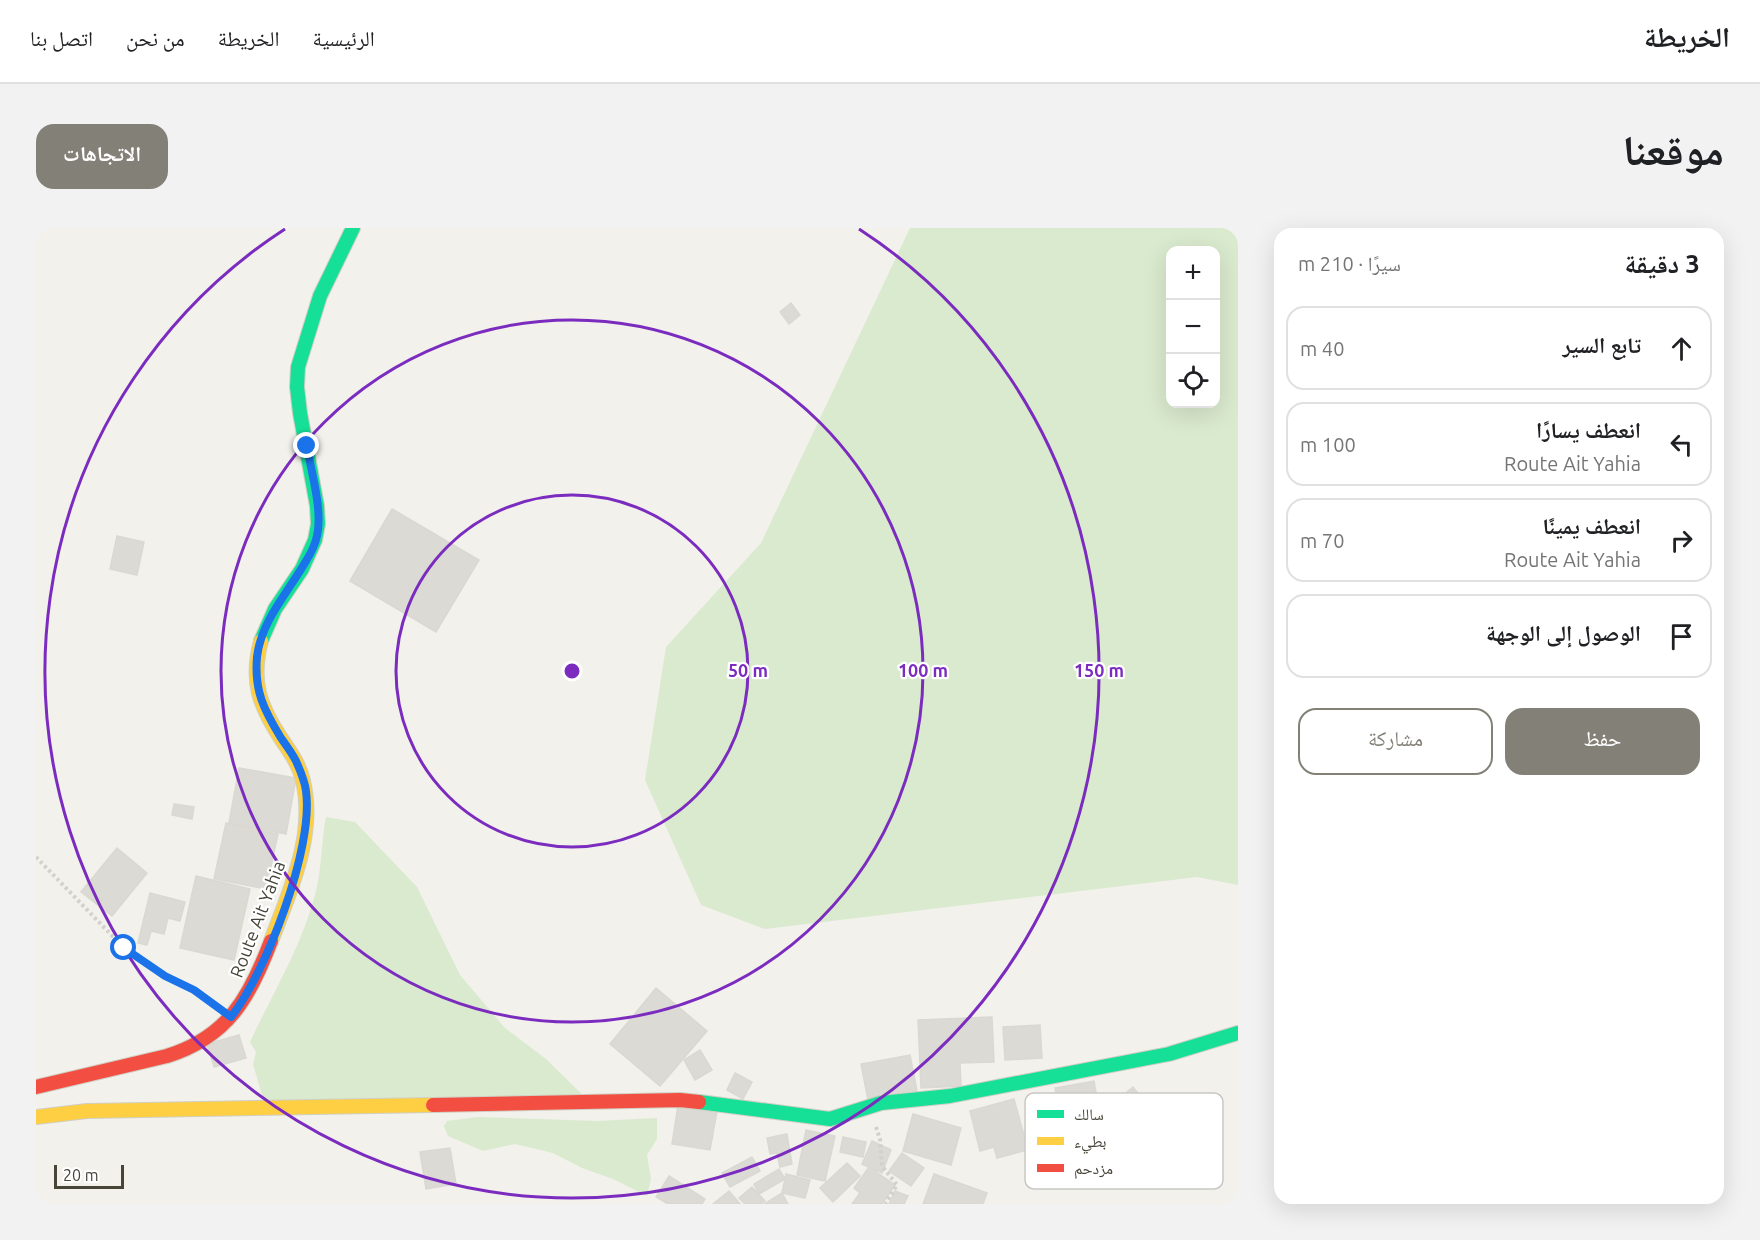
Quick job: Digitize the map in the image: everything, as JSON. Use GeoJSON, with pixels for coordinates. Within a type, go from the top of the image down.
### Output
{"type":"FeatureCollection","features":[{"type":"Feature","properties":{"kind":"street","name":"Route Ait Yahia"},"geometry":{"type":"LineString","coordinates":[[36,1087],[130,1066],[184,1050],[209,1035],[231,1017],[252,986],[288,899],[306,826],[306,791],[295,759],[260,700],[256,681],[257,655],[268,622],[302,568],[318,535],[317,506],[298,404],[298,367],[320,296],[353,228]]}},
{"type":"Feature","properties":{"kind":"street"},"geometry":{"type":"LineString","coordinates":[[36,1117],[87,1111],[680,1100],[830,1119],[880,1103],[950,1096],[1169,1054],[1238,1033]]}},
{"type":"Feature","properties":{"kind":"path"},"geometry":{"type":"LineString","coordinates":[[36,234],[38,228]]}},
{"type":"Feature","properties":{"kind":"path"},"geometry":{"type":"LineString","coordinates":[[36,857],[124,948],[165,976],[194,990],[231,1017]]}},
{"type":"Feature","properties":{"kind":"path"},"geometry":{"type":"LineString","coordinates":[[871,1106],[880,1139],[882,1166],[897,1185],[885,1204]]}},
{"type":"Feature","properties":{"kind":"green space"},"geometry":{"type":"Polygon","coordinates":[[[910,228],[1238,228],[1238,885],[1197,877],[765,929],[701,905],[645,780],[666,647],[761,543],[910,228]]]}},
{"type":"Feature","properties":{"kind":"green space"},"geometry":{"type":"Polygon","coordinates":[[[326,817],[355,822],[417,887],[460,975],[505,1028],[546,1059],[595,1107],[264,1102],[253,1064],[256,1052],[250,1042],[294,951],[309,914],[319,876],[326,817]]]}},
{"type":"Feature","properties":{"kind":"green space"},"geometry":{"type":"Polygon","coordinates":[[[478,1117],[598,1121],[657,1118],[657,1139],[647,1155],[651,1179],[647,1196],[553,1153],[515,1144],[483,1151],[448,1136],[444,1126],[447,1121],[478,1117]]]}},
{"type":"Feature","properties":{"kind":"building"},"geometry":{"type":"Polygon","coordinates":[[[791,303],[800,315],[789,324],[780,312],[791,303]]]}},
{"type":"Feature","properties":{"kind":"building"},"geometry":{"type":"Polygon","coordinates":[[[392,509],[479,560],[436,632],[350,581],[392,509]]]}},
{"type":"Feature","properties":{"kind":"building"},"geometry":{"type":"Polygon","coordinates":[[[117,536],[144,542],[137,575],[110,569],[117,536]]]}},
{"type":"Feature","properties":{"kind":"building"},"geometry":{"type":"Polygon","coordinates":[[[239,768],[296,778],[286,834],[229,823],[239,768]]]}},
{"type":"Feature","properties":{"kind":"building"},"geometry":{"type":"Polygon","coordinates":[[[174,804],[194,807],[192,819],[172,815],[174,804]]]}},
{"type":"Feature","properties":{"kind":"building"},"geometry":{"type":"Polygon","coordinates":[[[226,823],[278,834],[266,889],[214,879],[226,823]]]}},
{"type":"Feature","properties":{"kind":"building"},"geometry":{"type":"Polygon","coordinates":[[[117,848],[147,873],[112,916],[81,892],[117,848]]]}},
{"type":"Feature","properties":{"kind":"building"},"geometry":{"type":"Polygon","coordinates":[[[196,876],[250,889],[234,960],[180,948],[196,876]]]}},
{"type":"Feature","properties":{"kind":"building"},"geometry":{"type":"Polygon","coordinates":[[[150,893],[185,902],[180,921],[168,918],[164,934],[151,931],[147,945],[138,943],[150,893]]]}},
{"type":"Feature","properties":{"kind":"building"},"geometry":{"type":"Polygon","coordinates":[[[656,988],[707,1031],[660,1086],[610,1044],[656,988]]]}},
{"type":"Feature","properties":{"kind":"building"},"geometry":{"type":"Polygon","coordinates":[[[992,1017],[994,1062],[960,1063],[961,1086],[921,1088],[918,1020],[992,1017]]]}},
{"type":"Feature","properties":{"kind":"building"},"geometry":{"type":"Polygon","coordinates":[[[1040,1025],[1042,1058],[1005,1060],[1003,1027],[1040,1025]]]}},
{"type":"Feature","properties":{"kind":"building"},"geometry":{"type":"Polygon","coordinates":[[[239,1035],[246,1058],[214,1067],[207,1044],[239,1035]]]}},
{"type":"Feature","properties":{"kind":"building"},"geometry":{"type":"Polygon","coordinates":[[[700,1050],[712,1070],[695,1080],[684,1060],[700,1050]]]}},
{"type":"Feature","properties":{"kind":"building"},"geometry":{"type":"Polygon","coordinates":[[[910,1055],[917,1091],[868,1100],[861,1064],[910,1055]]]}},
{"type":"Feature","properties":{"kind":"building"},"geometry":{"type":"Polygon","coordinates":[[[735,1073],[752,1082],[743,1099],[727,1090],[735,1073]]]}},
{"type":"Feature","properties":{"kind":"building"},"geometry":{"type":"Polygon","coordinates":[[[1094,1081],[1096,1093],[1056,1093],[1055,1088],[1094,1081]]]}},
{"type":"Feature","properties":{"kind":"building"},"geometry":{"type":"Polygon","coordinates":[[[1133,1087],[1138,1093],[1126,1093],[1133,1087]]]}},
{"type":"Feature","properties":{"kind":"building"},"geometry":{"type":"Polygon","coordinates":[[[1014,1099],[1025,1139],[1025,1151],[997,1158],[994,1147],[980,1151],[970,1111],[1014,1099]]]}},
{"type":"Feature","properties":{"kind":"building"},"geometry":{"type":"Polygon","coordinates":[[[678,1105],[717,1111],[710,1150],[672,1144],[678,1105]]]}},
{"type":"Feature","properties":{"kind":"building"},"geometry":{"type":"Polygon","coordinates":[[[913,1114],[961,1128],[951,1165],[903,1151],[913,1114]]]}},
{"type":"Feature","properties":{"kind":"building"},"geometry":{"type":"Polygon","coordinates":[[[806,1130],[835,1136],[825,1181],[797,1175],[806,1130]]]}},
{"type":"Feature","properties":{"kind":"building"},"geometry":{"type":"Polygon","coordinates":[[[787,1134],[792,1164],[780,1167],[777,1153],[770,1154],[767,1138],[787,1134]]]}},
{"type":"Feature","properties":{"kind":"building"},"geometry":{"type":"Polygon","coordinates":[[[843,1137],[866,1142],[863,1157],[840,1152],[843,1137]]]}},
{"type":"Feature","properties":{"kind":"building"},"geometry":{"type":"Polygon","coordinates":[[[872,1141],[891,1150],[882,1173],[862,1164],[872,1141]]]}},
{"type":"Feature","properties":{"kind":"building"},"geometry":{"type":"Polygon","coordinates":[[[450,1148],[456,1184],[426,1189],[420,1152],[450,1148]]]}},
{"type":"Feature","properties":{"kind":"building"},"geometry":{"type":"Polygon","coordinates":[[[902,1153],[924,1168],[911,1186],[889,1171],[902,1153]]]}},
{"type":"Feature","properties":{"kind":"building"},"geometry":{"type":"Polygon","coordinates":[[[752,1157],[760,1171],[730,1187],[722,1173],[752,1157]]]}},
{"type":"Feature","properties":{"kind":"building"},"geometry":{"type":"Polygon","coordinates":[[[847,1163],[860,1176],[833,1202],[820,1188],[847,1163]]]}},
{"type":"Feature","properties":{"kind":"building"},"geometry":{"type":"Polygon","coordinates":[[[869,1167],[895,1185],[882,1204],[852,1204],[860,1193],[854,1188],[869,1167]]]}},
{"type":"Feature","properties":{"kind":"building"},"geometry":{"type":"Polygon","coordinates":[[[779,1169],[785,1179],[759,1194],[754,1184],[779,1169]]]}},
{"type":"Feature","properties":{"kind":"building"},"geometry":{"type":"Polygon","coordinates":[[[786,1174],[810,1180],[805,1198],[782,1193],[786,1174]]]}},
{"type":"Feature","properties":{"kind":"building"},"geometry":{"type":"Polygon","coordinates":[[[934,1174],[987,1193],[983,1204],[923,1204],[934,1174]]]}},
{"type":"Feature","properties":{"kind":"building"},"geometry":{"type":"Polygon","coordinates":[[[669,1176],[705,1199],[702,1204],[668,1204],[656,1197],[669,1176]]]}},
{"type":"Feature","properties":{"kind":"building"},"geometry":{"type":"Polygon","coordinates":[[[752,1187],[765,1201],[761,1204],[745,1204],[739,1198],[752,1187]]]}},
{"type":"Feature","properties":{"kind":"building"},"geometry":{"type":"Polygon","coordinates":[[[729,1191],[740,1204],[713,1204],[729,1191]]]}},
{"type":"Feature","properties":{"kind":"building"},"geometry":{"type":"Polygon","coordinates":[[[895,1191],[908,1196],[904,1204],[889,1204],[895,1191]]]}},
{"type":"Feature","properties":{"kind":"building"},"geometry":{"type":"Polygon","coordinates":[[[782,1193],[788,1204],[764,1204],[782,1193]]]}},
{"type":"Feature","properties":{"kind":"traffic: fast"},"geometry":{"type":"LineString","coordinates":[[261,641],[275,609],[302,569],[315,540],[318,524],[317,506],[300,413],[297,387],[298,367],[320,296],[353,228]]}},
{"type":"Feature","properties":{"kind":"traffic: fast"},"geometry":{"type":"LineString","coordinates":[[699,1102],[830,1119],[881,1103],[950,1096],[1169,1054],[1238,1033]]}},
{"type":"Feature","properties":{"kind":"traffic: slow"},"geometry":{"type":"LineString","coordinates":[[261,641],[257,669],[259,694],[274,728],[300,770],[306,801],[304,842],[299,863],[271,941]]}},
{"type":"Feature","properties":{"kind":"traffic: slow"},"geometry":{"type":"LineString","coordinates":[[36,1117],[87,1111],[433,1105]]}},
{"type":"Feature","properties":{"kind":"traffic: jam"},"geometry":{"type":"LineString","coordinates":[[36,1087],[167,1056],[206,1038],[221,1026],[245,997],[271,941]]}},
{"type":"Feature","properties":{"kind":"traffic: jam"},"geometry":{"type":"LineString","coordinates":[[433,1105],[680,1100],[699,1102]]}},
{"type":"Feature","properties":{"kind":"route"},"geometry":{"type":"LineString","coordinates":[[124,948],[165,976],[194,990],[231,1017],[252,986],[288,899],[306,826],[306,791],[295,759],[260,700],[256,681],[257,655],[268,622],[302,568],[318,535],[319,521],[307,446]]}}]}
